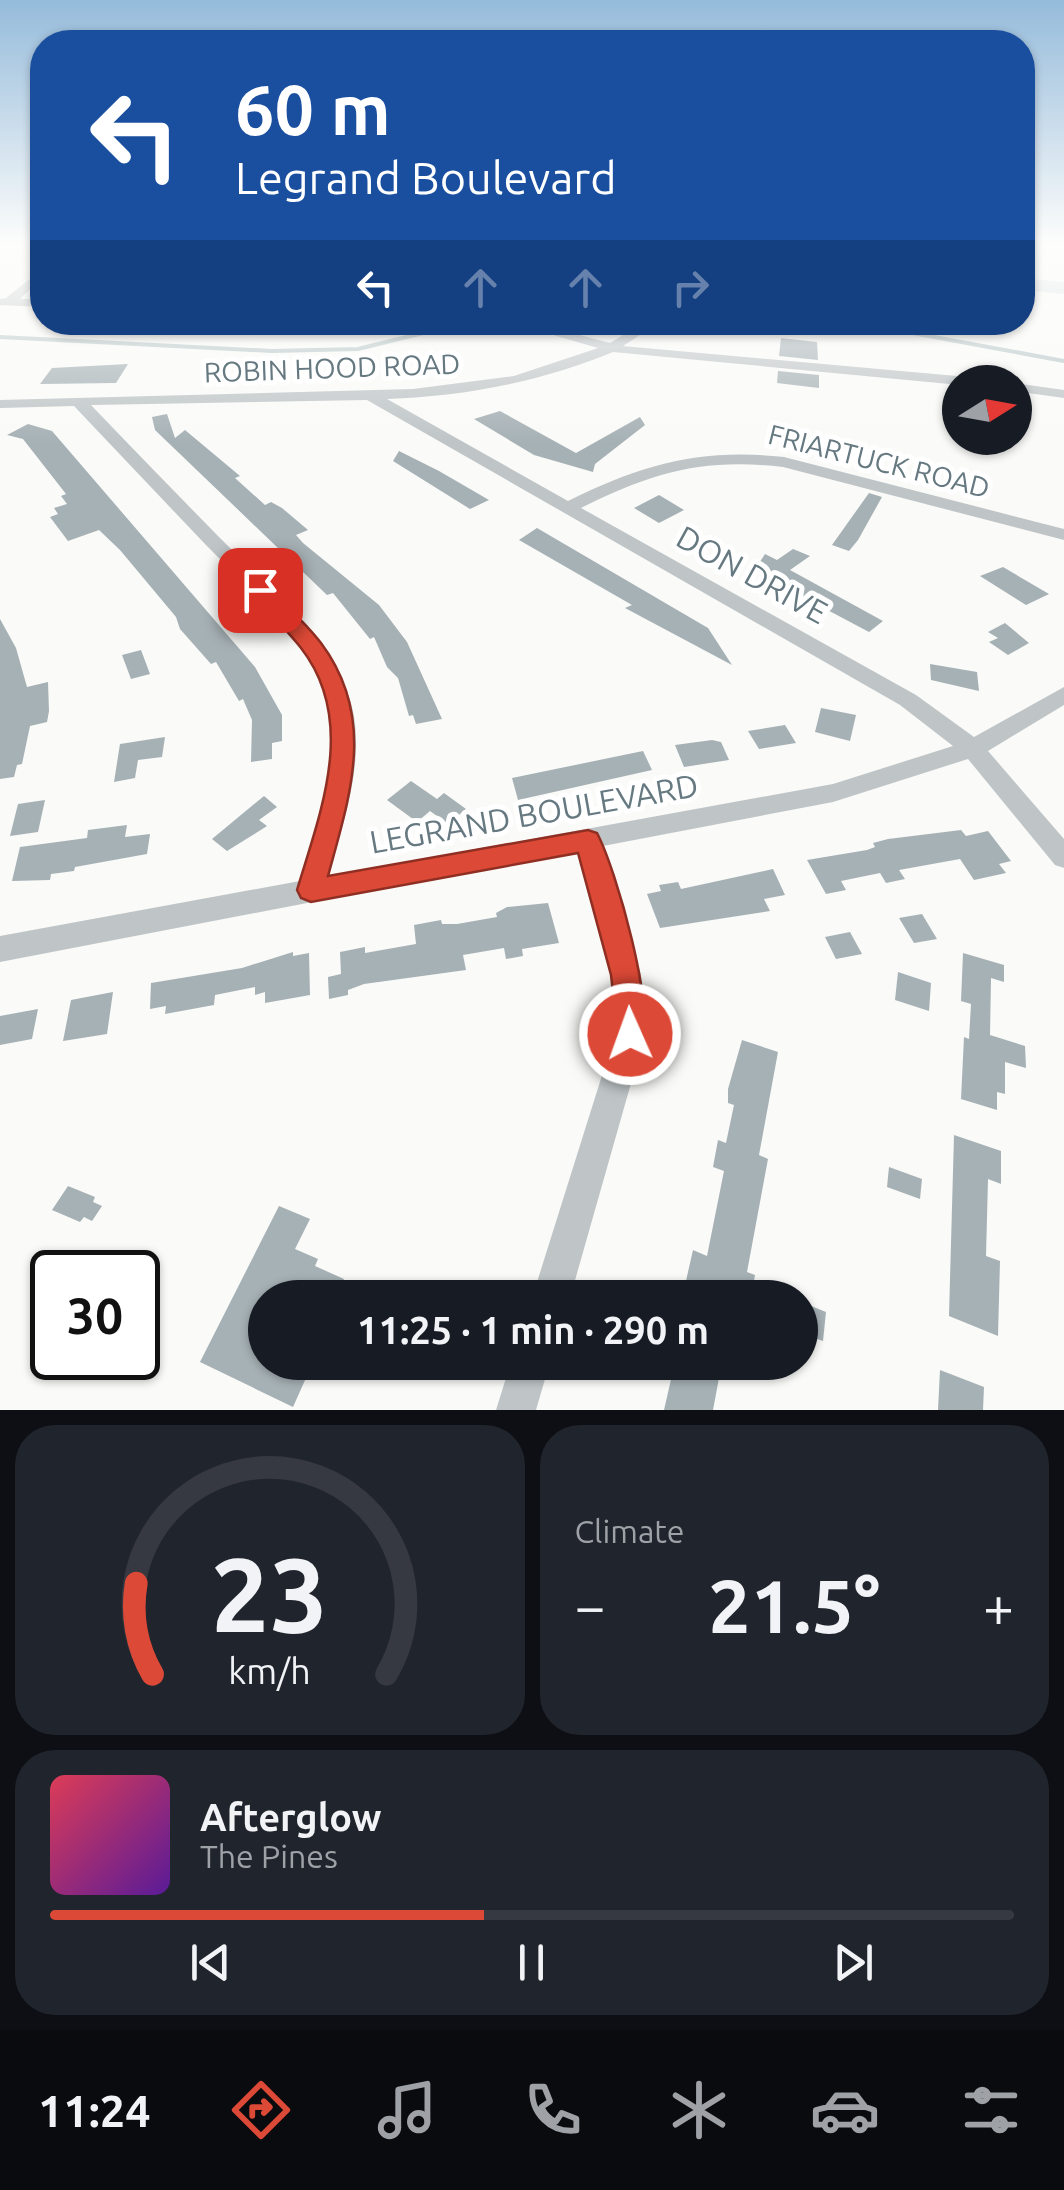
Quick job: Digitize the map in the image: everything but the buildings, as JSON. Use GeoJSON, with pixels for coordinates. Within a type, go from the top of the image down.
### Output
{"type":"FeatureCollection","features":[{"type":"Feature","properties":{"kind":"street"},"geometry":{"type":"LineString","coordinates":[[560,335],[607,348],[942,379]]}},
{"type":"Feature","properties":{"kind":"street","name":"ROBIN HOOD ROAD"},"geometry":{"type":"LineString","coordinates":[[0,404],[370,396],[498,384],[607,348],[630,335]]}},
{"type":"Feature","properties":{"kind":"street"},"geometry":{"type":"LineString","coordinates":[[1032,389],[1064,394]]}},
{"type":"Feature","properties":{"kind":"street","name":"DON DRIVE"},"geometry":{"type":"LineString","coordinates":[[370,396],[833,654],[908,700],[973,749],[1064,858]]}},
{"type":"Feature","properties":{"kind":"street"},"geometry":{"type":"LineString","coordinates":[[79,402],[284,615],[324,665],[341,710],[344,743],[340,786],[311,890]]}},
{"type":"Feature","properties":{"kind":"street","name":"FRIARTUCK ROAD"},"geometry":{"type":"LineString","coordinates":[[569,507],[660,464],[741,456],[784,462],[1064,535]]}},
{"type":"Feature","properties":{"kind":"street","name":"LEGRAND BOULEVARD"},"geometry":{"type":"LineString","coordinates":[[0,948],[832,793],[973,749],[1064,695]]}},
{"type":"Feature","properties":{"kind":"street"},"geometry":{"type":"LineString","coordinates":[[556,1280],[630,1034],[626,975],[588,841]]}},
{"type":"Feature","properties":{"kind":"street"},"geometry":{"type":"LineString","coordinates":[[516,1410],[525,1380]]}},
{"type":"Feature","properties":{"kind":"waterway"},"geometry":{"type":"LineString","coordinates":[[0,337],[272,351],[358,349],[415,335]]}},
{"type":"Feature","properties":{"kind":"waterway"},"geometry":{"type":"LineString","coordinates":[[923,335],[1064,361]]}},
{"type":"Feature","properties":{"kind":"route"},"geometry":{"type":"LineString","coordinates":[[260,590],[314,648],[333,684],[341,710],[344,743],[340,786],[311,890],[588,841],[626,975],[630,1034]]}}]}
